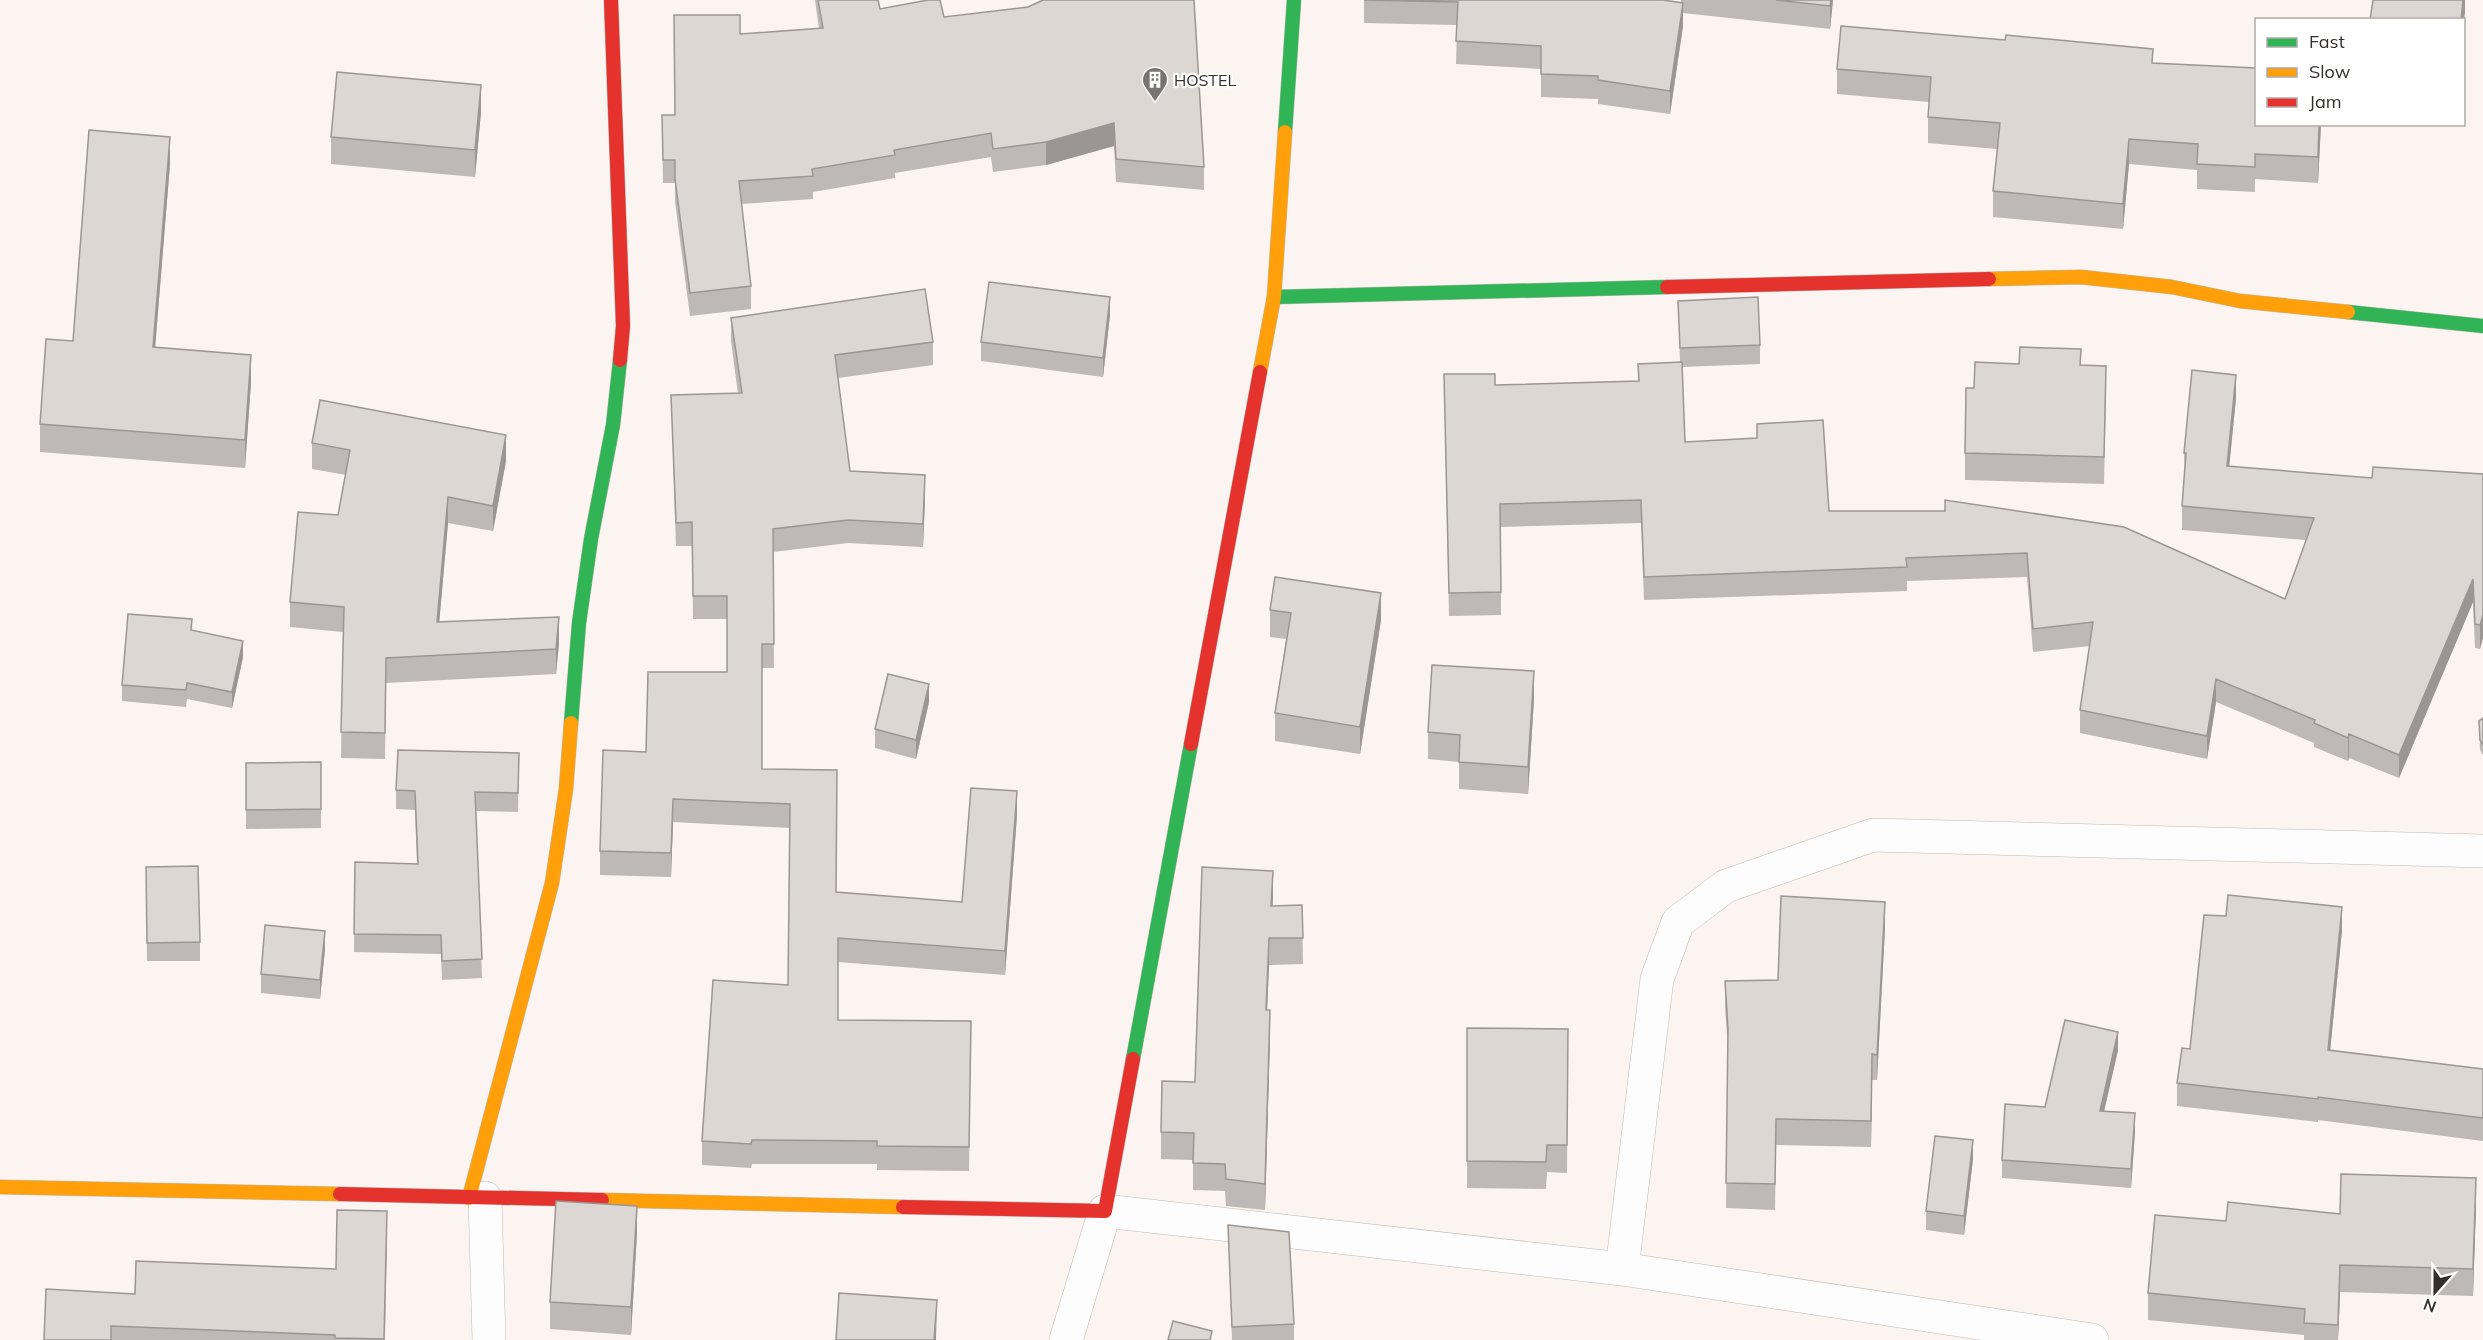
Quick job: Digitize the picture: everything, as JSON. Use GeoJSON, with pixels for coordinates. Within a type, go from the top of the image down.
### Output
{"type":"FeatureCollection","features":[{"type":"Feature","properties":{"kind":"street"},"geometry":{"type":"LineString","coordinates":[[489,1340],[477,1198],[552,883],[566,789],[579,623],[591,538],[612,425],[623,327],[611,0]]}},
{"type":"Feature","properties":{"kind":"street"},"geometry":{"type":"LineString","coordinates":[[1066,1340],[1105,1211],[1274,297],[1294,0]]}},
{"type":"Feature","properties":{"kind":"street"},"geometry":{"type":"LineString","coordinates":[[1274,297],[2081,277],[2172,287],[2240,301],[2483,326]]}},
{"type":"Feature","properties":{"kind":"street"},"geometry":{"type":"LineString","coordinates":[[1622,1269],[1657,979],[1678,922],[1726,886],[1873,835],[2483,851]]}},
{"type":"Feature","properties":{"kind":"street"},"geometry":{"type":"LineString","coordinates":[[0,1187],[1105,1211],[1622,1269],[2092,1340]]}},
{"type":"Feature","properties":{"kind":"building"},"geometry":{"type":"Polygon","coordinates":[[[818,0],[878,0],[880,9],[940,0],[944,17],[1028,7],[1043,0],[1194,0],[1204,167],[1116,159],[1114,123],[1046,142],[993,149],[991,133],[894,150],[895,155],[812,169],[813,176],[739,181],[751,286],[690,293],[675,179],[675,160],[663,160],[662,115],[675,115],[674,15],[740,15],[740,34],[823,28],[818,0]]]}},
{"type":"Feature","properties":{"kind":"building"},"geometry":{"type":"Polygon","coordinates":[[[1364,0],[1663,0],[1683,3],[1670,91],[1598,80],[1598,76],[1541,74],[1541,46],[1456,41],[1458,2],[1364,0]]]}},
{"type":"Feature","properties":{"kind":"building"},"geometry":{"type":"Polygon","coordinates":[[[1776,0],[1831,0],[1830,6],[1776,0]]]}},
{"type":"Feature","properties":{"kind":"building"},"geometry":{"type":"Polygon","coordinates":[[[2373,0],[2463,0],[2461,18],[2370,18],[2373,0]]]}},
{"type":"Feature","properties":{"kind":"building"},"geometry":{"type":"Polygon","coordinates":[[[1841,26],[2005,40],[2006,35],[2153,49],[2152,63],[2255,68],[2255,126],[2319,126],[2318,157],[2255,154],[2255,167],[2197,164],[2198,144],[2129,139],[2123,204],[1993,191],[2000,123],[1928,117],[1931,77],[1837,69],[1841,26]]]}},
{"type":"Feature","properties":{"kind":"building"},"geometry":{"type":"Polygon","coordinates":[[[337,72],[481,85],[475,150],[331,137],[337,72]]]}},
{"type":"Feature","properties":{"kind":"building"},"geometry":{"type":"Polygon","coordinates":[[[89,130],[170,137],[153,347],[251,355],[245,440],[40,424],[46,339],[73,341],[89,130]]]}},
{"type":"Feature","properties":{"kind":"building"},"geometry":{"type":"Polygon","coordinates":[[[989,282],[1110,297],[1103,358],[981,342],[989,282]]]}},
{"type":"Feature","properties":{"kind":"building"},"geometry":{"type":"Polygon","coordinates":[[[925,289],[933,342],[835,355],[850,471],[925,475],[923,524],[848,520],[773,529],[774,644],[762,644],[762,769],[837,770],[836,892],[962,902],[971,788],[1017,791],[1005,951],[838,938],[838,1020],[971,1021],[969,1147],[877,1146],[877,1141],[752,1140],[751,1144],[702,1141],[713,980],[788,985],[790,804],[673,799],[671,853],[600,851],[603,750],[646,752],[648,672],[727,672],[727,596],[693,596],[692,522],[676,523],[671,395],[742,393],[731,318],[925,289]]]}},
{"type":"Feature","properties":{"kind":"building"},"geometry":{"type":"Polygon","coordinates":[[[1758,297],[1760,345],[1680,348],[1678,301],[1758,297]]]}},
{"type":"Feature","properties":{"kind":"building"},"geometry":{"type":"Polygon","coordinates":[[[2020,347],[2081,349],[2080,365],[2106,366],[2104,457],[1965,453],[1966,388],[1974,388],[1975,362],[2019,364],[2020,347]]]}},
{"type":"Feature","properties":{"kind":"building"},"geometry":{"type":"Polygon","coordinates":[[[1682,362],[1685,442],[1757,438],[1757,424],[1823,420],[1829,511],[1945,511],[1945,500],[2124,527],[2285,599],[2314,518],[2182,506],[2186,453],[2184,453],[2192,370],[2236,375],[2227,466],[2372,478],[2373,467],[2483,474],[2483,615],[2480,625],[2475,624],[2473,579],[2399,755],[2349,734],[2348,738],[2314,723],[2315,720],[2216,679],[2207,736],[2080,710],[2093,622],[2033,629],[2027,553],[1906,558],[1907,567],[1644,577],[1641,500],[1500,504],[1501,592],[1449,593],[1444,374],[1495,374],[1495,385],[1639,381],[1638,364],[1682,362]]]}},
{"type":"Feature","properties":{"kind":"building"},"geometry":{"type":"Polygon","coordinates":[[[320,400],[506,435],[493,506],[448,497],[437,622],[559,617],[556,649],[386,658],[385,733],[341,732],[344,607],[290,602],[298,512],[338,515],[350,450],[312,443],[320,400]]]}},
{"type":"Feature","properties":{"kind":"building"},"geometry":{"type":"Polygon","coordinates":[[[1275,577],[1381,593],[1360,727],[1275,713],[1291,613],[1270,610],[1275,577]]]}},
{"type":"Feature","properties":{"kind":"building"},"geometry":{"type":"Polygon","coordinates":[[[128,614],[192,619],[191,630],[243,641],[232,692],[187,683],[186,690],[122,685],[128,614]]]}},
{"type":"Feature","properties":{"kind":"building"},"geometry":{"type":"Polygon","coordinates":[[[1432,665],[1534,671],[1528,767],[1459,762],[1460,735],[1428,732],[1432,665]]]}},
{"type":"Feature","properties":{"kind":"building"},"geometry":{"type":"Polygon","coordinates":[[[888,674],[929,684],[916,740],[875,729],[888,674]]]}},
{"type":"Feature","properties":{"kind":"building"},"geometry":{"type":"Polygon","coordinates":[[[2483,718],[2483,745],[2480,740],[2479,721],[2483,718]]]}},
{"type":"Feature","properties":{"kind":"building"},"geometry":{"type":"Polygon","coordinates":[[[398,750],[519,753],[518,793],[475,792],[482,959],[442,961],[441,935],[354,934],[355,862],[418,864],[415,791],[396,790],[398,750]]]}},
{"type":"Feature","properties":{"kind":"building"},"geometry":{"type":"Polygon","coordinates":[[[321,762],[321,809],[246,810],[246,763],[321,762]]]}},
{"type":"Feature","properties":{"kind":"building"},"geometry":{"type":"Polygon","coordinates":[[[198,866],[200,942],[147,943],[146,867],[198,866]]]}},
{"type":"Feature","properties":{"kind":"building"},"geometry":{"type":"Polygon","coordinates":[[[1202,867],[1273,871],[1271,906],[1302,905],[1303,938],[1269,938],[1266,1010],[1270,1010],[1265,1184],[1226,1179],[1225,1164],[1193,1163],[1194,1133],[1161,1132],[1162,1081],[1195,1082],[1202,867]]]}},
{"type":"Feature","properties":{"kind":"building"},"geometry":{"type":"Polygon","coordinates":[[[2228,895],[2342,907],[2328,1050],[2483,1069],[2483,1118],[2318,1097],[2318,1099],[2177,1083],[2182,1048],[2190,1049],[2204,915],[2226,916],[2228,895]]]}},
{"type":"Feature","properties":{"kind":"building"},"geometry":{"type":"Polygon","coordinates":[[[1781,896],[1885,902],[1877,1055],[1872,1054],[1871,1121],[1776,1119],[1775,1184],[1726,1183],[1728,1029],[1725,981],[1778,980],[1781,896]]]}},
{"type":"Feature","properties":{"kind":"building"},"geometry":{"type":"Polygon","coordinates":[[[265,925],[325,931],[320,980],[261,974],[265,925]]]}},
{"type":"Feature","properties":{"kind":"building"},"geometry":{"type":"Polygon","coordinates":[[[2065,1020],[2118,1032],[2100,1111],[2135,1113],[2131,1169],[2002,1160],[2005,1104],[2045,1107],[2065,1020]]]}},
{"type":"Feature","properties":{"kind":"building"},"geometry":{"type":"Polygon","coordinates":[[[1467,1028],[1568,1029],[1567,1145],[1547,1145],[1546,1162],[1467,1161],[1467,1028]]]}},
{"type":"Feature","properties":{"kind":"building"},"geometry":{"type":"Polygon","coordinates":[[[1935,1136],[1973,1140],[1964,1216],[1926,1211],[1935,1136]]]}},
{"type":"Feature","properties":{"kind":"building"},"geometry":{"type":"Polygon","coordinates":[[[2341,1174],[2476,1178],[2473,1269],[2340,1265],[2338,1325],[2304,1323],[2305,1309],[2148,1293],[2155,1215],[2226,1221],[2228,1202],[2340,1214],[2341,1174]]]}},
{"type":"Feature","properties":{"kind":"building"},"geometry":{"type":"Polygon","coordinates":[[[556,1201],[637,1206],[631,1307],[550,1302],[556,1201]]]}},
{"type":"Feature","properties":{"kind":"building"},"geometry":{"type":"Polygon","coordinates":[[[337,1210],[387,1211],[384,1339],[111,1326],[111,1340],[44,1340],[46,1289],[135,1294],[136,1261],[336,1269],[337,1210]]]}},
{"type":"Feature","properties":{"kind":"building"},"geometry":{"type":"Polygon","coordinates":[[[1228,1225],[1289,1232],[1294,1324],[1232,1327],[1228,1225]]]}},
{"type":"Feature","properties":{"kind":"building"},"geometry":{"type":"Polygon","coordinates":[[[839,1293],[937,1300],[934,1340],[836,1340],[839,1293]]]}},
{"type":"Feature","properties":{"kind":"building"},"geometry":{"type":"Polygon","coordinates":[[[1173,1321],[1212,1331],[1210,1340],[1168,1340],[1173,1321]]]}},
{"type":"Feature","properties":{"kind":"traffic: fast"},"geometry":{"type":"LineString","coordinates":[[1285,132],[1294,0]]}},
{"type":"Feature","properties":{"kind":"traffic: fast"},"geometry":{"type":"LineString","coordinates":[[1274,297],[1667,287]]}},
{"type":"Feature","properties":{"kind":"traffic: fast"},"geometry":{"type":"LineString","coordinates":[[2348,312],[2483,326]]}},
{"type":"Feature","properties":{"kind":"traffic: fast"},"geometry":{"type":"LineString","coordinates":[[571,723],[579,623],[591,539],[613,425],[620,360]]}},
{"type":"Feature","properties":{"kind":"traffic: fast"},"geometry":{"type":"LineString","coordinates":[[1133,1059],[1191,744]]}},
{"type":"Feature","properties":{"kind":"traffic: slow"},"geometry":{"type":"LineString","coordinates":[[1260,372],[1274,297],[1285,132]]}},
{"type":"Feature","properties":{"kind":"traffic: slow"},"geometry":{"type":"LineString","coordinates":[[1989,279],[2081,277],[2172,287],[2240,301],[2348,312]]}},
{"type":"Feature","properties":{"kind":"traffic: slow"},"geometry":{"type":"LineString","coordinates":[[469,1198],[552,883],[566,789],[571,723]]}},
{"type":"Feature","properties":{"kind":"traffic: slow"},"geometry":{"type":"LineString","coordinates":[[0,1187],[340,1194]]}},
{"type":"Feature","properties":{"kind":"traffic: slow"},"geometry":{"type":"LineString","coordinates":[[602,1200],[903,1207]]}},
{"type":"Feature","properties":{"kind":"traffic: jam"},"geometry":{"type":"LineString","coordinates":[[611,0],[623,326],[620,360]]}},
{"type":"Feature","properties":{"kind":"traffic: jam"},"geometry":{"type":"LineString","coordinates":[[1667,287],[1989,279]]}},
{"type":"Feature","properties":{"kind":"traffic: jam"},"geometry":{"type":"LineString","coordinates":[[1191,744],[1260,372]]}},
{"type":"Feature","properties":{"kind":"traffic: jam"},"geometry":{"type":"LineString","coordinates":[[903,1207],[1105,1211],[1133,1059]]}},
{"type":"Feature","properties":{"kind":"traffic: jam"},"geometry":{"type":"LineString","coordinates":[[340,1194],[602,1200]]}},
{"type":"Feature","properties":{"kind":"place","name":"HOSTEL"},"geometry":{"type":"Point","coordinates":[1155,103]}}]}
